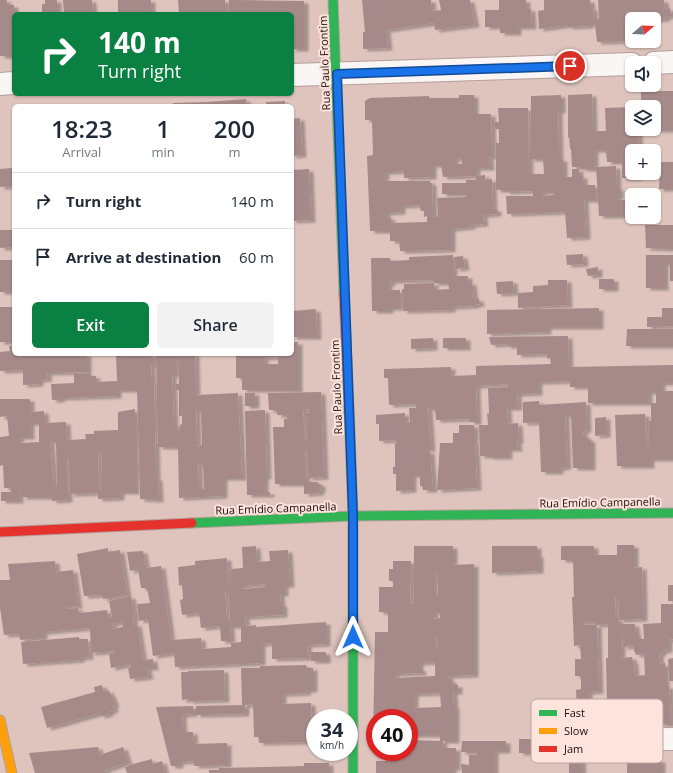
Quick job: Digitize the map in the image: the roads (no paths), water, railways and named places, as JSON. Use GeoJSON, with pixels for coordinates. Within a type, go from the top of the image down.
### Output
{"type":"FeatureCollection","features":[{"type":"Feature","properties":{"kind":"street","name":"Rua Paulo Frontim"},"geometry":{"type":"LineString","coordinates":[[334,0],[353,516],[353,773]]}},
{"type":"Feature","properties":{"kind":"street"},"geometry":{"type":"LineString","coordinates":[[661,63],[673,62]]}},
{"type":"Feature","properties":{"kind":"street"},"geometry":{"type":"LineString","coordinates":[[294,75],[625,64]]}},
{"type":"Feature","properties":{"kind":"street"},"geometry":{"type":"LineString","coordinates":[[0,84],[12,83]]}},
{"type":"Feature","properties":{"kind":"street","name":"Rua Emídio Campanella"},"geometry":{"type":"LineString","coordinates":[[0,532],[353,516],[673,513]]}},
{"type":"Feature","properties":{"kind":"street"},"geometry":{"type":"LineString","coordinates":[[0,720],[12,773]]}},
{"type":"Feature","properties":{"kind":"street"},"geometry":{"type":"LineString","coordinates":[[663,739],[673,739]]}}]}
